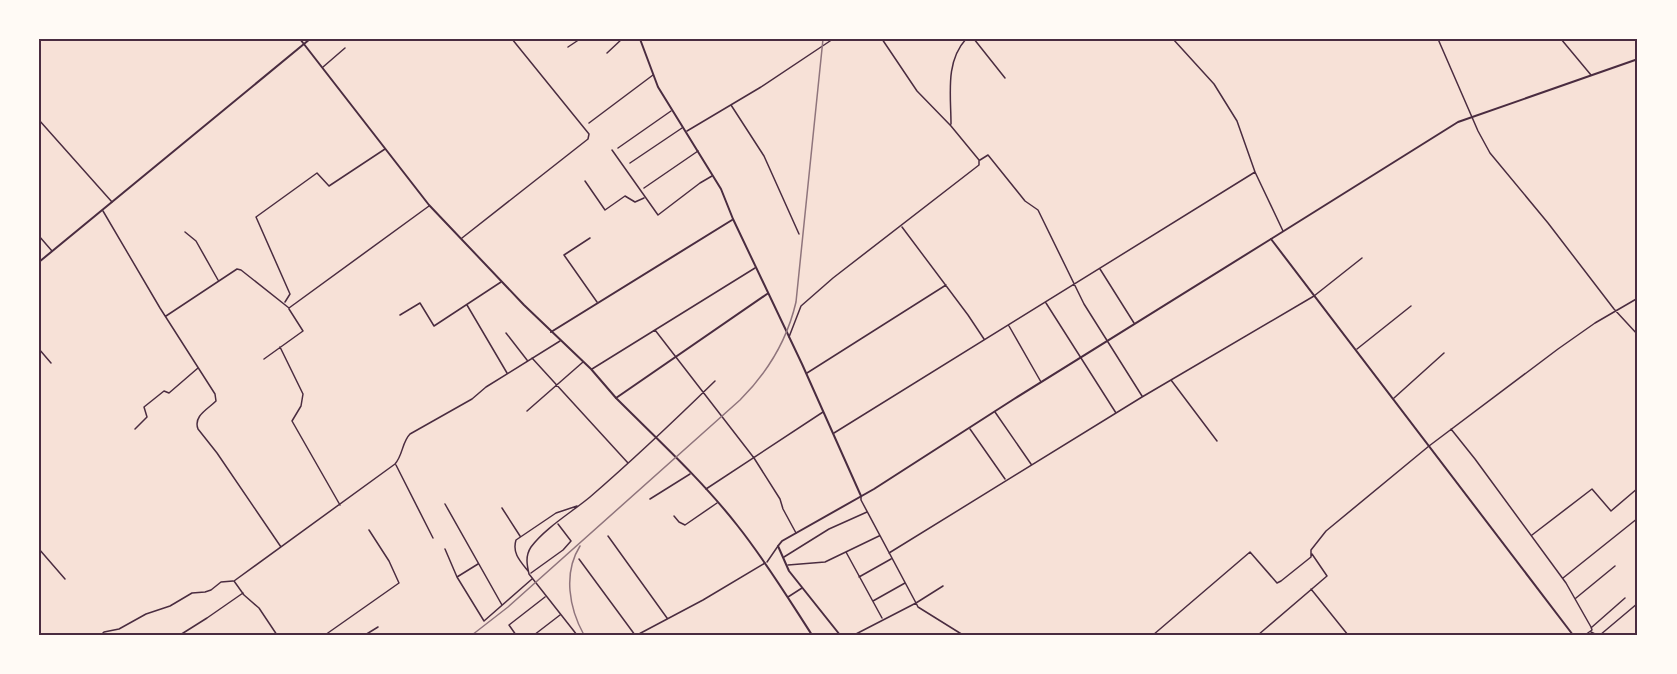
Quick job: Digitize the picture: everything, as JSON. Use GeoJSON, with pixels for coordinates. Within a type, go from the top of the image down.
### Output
{"type":"FeatureCollection","features":[{"type":"Feature","properties":{"kind":"main road"},"geometry":{"type":"LineString","coordinates":[[300,39],[429,205],[706,489],[766,562],[812,635]]}},
{"type":"Feature","properties":{"kind":"main road"},"geometry":{"type":"LineString","coordinates":[[39,262],[310,39]]}},
{"type":"Feature","properties":{"kind":"main road"},"geometry":{"type":"LineString","coordinates":[[640,39],[658,87],[721,189],[861,496]]}},
{"type":"Feature","properties":{"kind":"main road"},"geometry":{"type":"LineString","coordinates":[[840,635],[789,571],[778,546],[782,542],[861,496],[1435,135],[1472,116],[1638,59]]}},
{"type":"Feature","properties":{"kind":"main road"},"geometry":{"type":"LineString","coordinates":[[551,332],[733,219]]}},
{"type":"Feature","properties":{"kind":"main road"},"geometry":{"type":"LineString","coordinates":[[1271,239],[1573,635]]}},
{"type":"Feature","properties":{"kind":"main road"},"geometry":{"type":"LineString","coordinates":[[616,398],[768,294]]}},
{"type":"Feature","properties":{"kind":"street"},"geometry":{"type":"LineString","coordinates":[[462,239],[588,139],[589,134],[512,39]]}},
{"type":"Feature","properties":{"kind":"street"},"geometry":{"type":"LineString","coordinates":[[568,47],[580,39]]}},
{"type":"Feature","properties":{"kind":"street"},"geometry":{"type":"LineString","coordinates":[[607,53],[622,39]]}},
{"type":"Feature","properties":{"kind":"street"},"geometry":{"type":"LineString","coordinates":[[687,132],[833,39]]}},
{"type":"Feature","properties":{"kind":"street"},"geometry":{"type":"LineString","coordinates":[[789,338],[801,306],[979,165],[979,160],[951,126],[917,91],[882,39]]}},
{"type":"Feature","properties":{"kind":"street"},"geometry":{"type":"LineString","coordinates":[[951,126],[954,56],[966,39]]}},
{"type":"Feature","properties":{"kind":"street"},"geometry":{"type":"LineString","coordinates":[[974,39],[1005,78]]}},
{"type":"Feature","properties":{"kind":"street"},"geometry":{"type":"LineString","coordinates":[[1173,39],[1214,84],[1227,103],[1239,124],[1255,171],[1284,231]]}},
{"type":"Feature","properties":{"kind":"street"},"geometry":{"type":"LineString","coordinates":[[1438,39],[1490,153],[1616,311],[1638,335]]}},
{"type":"Feature","properties":{"kind":"street"},"geometry":{"type":"LineString","coordinates":[[1561,39],[1592,75]]}},
{"type":"Feature","properties":{"kind":"street"},"geometry":{"type":"LineString","coordinates":[[323,68],[345,48]]}},
{"type":"Feature","properties":{"kind":"street"},"geometry":{"type":"LineString","coordinates":[[589,123],[653,74]]}},
{"type":"Feature","properties":{"kind":"street"},"geometry":{"type":"LineString","coordinates":[[730,104],[764,156],[800,234]]}},
{"type":"Feature","properties":{"kind":"street"},"geometry":{"type":"LineString","coordinates":[[618,148],[673,109]]}},
{"type":"Feature","properties":{"kind":"street"},"geometry":{"type":"LineString","coordinates":[[39,120],[112,203]]}},
{"type":"Feature","properties":{"kind":"street"},"geometry":{"type":"LineString","coordinates":[[630,163],[684,127]]}},
{"type":"Feature","properties":{"kind":"street"},"geometry":{"type":"LineString","coordinates":[[285,303],[290,294],[256,217],[317,173],[329,186],[386,148]]}},
{"type":"Feature","properties":{"kind":"street"},"geometry":{"type":"LineString","coordinates":[[612,150],[658,215],[714,175]]}},
{"type":"Feature","properties":{"kind":"street"},"geometry":{"type":"LineString","coordinates":[[644,188],[698,150]]}},
{"type":"Feature","properties":{"kind":"street"},"geometry":{"type":"LineString","coordinates":[[979,160],[988,155],[1025,201],[1038,210],[1074,285],[1142,397]]}},
{"type":"Feature","properties":{"kind":"street"},"geometry":{"type":"LineString","coordinates":[[834,433],[1255,171]]}},
{"type":"Feature","properties":{"kind":"street"},"geometry":{"type":"LineString","coordinates":[[585,181],[605,210],[625,196],[635,202],[645,197]]}},
{"type":"Feature","properties":{"kind":"street"},"geometry":{"type":"LineString","coordinates":[[289,308],[429,205]]}},
{"type":"Feature","properties":{"kind":"street"},"geometry":{"type":"LineString","coordinates":[[102,210],[217,399],[197,418],[198,429],[282,547]]}},
{"type":"Feature","properties":{"kind":"street"},"geometry":{"type":"LineString","coordinates":[[901,226],[985,340]]}},
{"type":"Feature","properties":{"kind":"street"},"geometry":{"type":"LineString","coordinates":[[185,232],[196,241],[219,281]]}},
{"type":"Feature","properties":{"kind":"street"},"geometry":{"type":"LineString","coordinates":[[39,236],[52,251]]}},
{"type":"Feature","properties":{"kind":"street"},"geometry":{"type":"LineString","coordinates":[[590,238],[564,255],[598,303]]}},
{"type":"Feature","properties":{"kind":"street"},"geometry":{"type":"LineString","coordinates":[[889,553],[1031,464],[1314,296],[1362,258]]}},
{"type":"Feature","properties":{"kind":"street"},"geometry":{"type":"LineString","coordinates":[[591,369],[755,267]]}},
{"type":"Feature","properties":{"kind":"street"},"geometry":{"type":"LineString","coordinates":[[166,316],[239,268],[285,303],[303,331],[264,359]]}},
{"type":"Feature","properties":{"kind":"street"},"geometry":{"type":"LineString","coordinates":[[1100,269],[1135,324]]}},
{"type":"Feature","properties":{"kind":"street"},"geometry":{"type":"LineString","coordinates":[[400,315],[420,303],[434,326],[502,281]]}},
{"type":"Feature","properties":{"kind":"street"},"geometry":{"type":"LineString","coordinates":[[806,374],[946,285]]}},
{"type":"Feature","properties":{"kind":"street"},"geometry":{"type":"LineString","coordinates":[[1153,635],[1250,552],[1277,583],[1311,556],[1311,550],[1326,531],[1429,446],[1558,349],[1638,298]]}},
{"type":"Feature","properties":{"kind":"street"},"geometry":{"type":"LineString","coordinates":[[1046,302],[1117,413]]}},
{"type":"Feature","properties":{"kind":"street"},"geometry":{"type":"LineString","coordinates":[[466,304],[507,374]]}},
{"type":"Feature","properties":{"kind":"street"},"geometry":{"type":"LineString","coordinates":[[1357,350],[1411,306]]}},
{"type":"Feature","properties":{"kind":"street"},"geometry":{"type":"LineString","coordinates":[[1008,326],[1041,382]]}},
{"type":"Feature","properties":{"kind":"street"},"geometry":{"type":"LineString","coordinates":[[655,330],[753,458],[780,499],[796,533]]}},
{"type":"Feature","properties":{"kind":"street"},"geometry":{"type":"LineString","coordinates":[[506,333],[528,361]]}},
{"type":"Feature","properties":{"kind":"street"},"geometry":{"type":"LineString","coordinates":[[101,635],[104,632],[119,629],[146,614],[170,606],[192,593],[211,590],[225,580],[234,581],[395,464],[410,434],[472,399],[507,374],[561,341]]}},
{"type":"Feature","properties":{"kind":"street"},"geometry":{"type":"LineString","coordinates":[[280,347],[303,394],[301,406],[292,421],[340,505]]}},
{"type":"Feature","properties":{"kind":"street"},"geometry":{"type":"LineString","coordinates":[[39,349],[51,363]]}},
{"type":"Feature","properties":{"kind":"street"},"geometry":{"type":"LineString","coordinates":[[1394,398],[1444,353]]}},
{"type":"Feature","properties":{"kind":"street"},"geometry":{"type":"LineString","coordinates":[[532,358],[628,463]]}},
{"type":"Feature","properties":{"kind":"street"},"geometry":{"type":"LineString","coordinates":[[527,411],[583,362]]}},
{"type":"Feature","properties":{"kind":"street"},"geometry":{"type":"LineString","coordinates":[[135,429],[147,417],[144,407],[164,391],[169,393],[198,368]]}},
{"type":"Feature","properties":{"kind":"street"},"geometry":{"type":"LineString","coordinates":[[1171,380],[1217,441]]}},
{"type":"Feature","properties":{"kind":"street"},"geometry":{"type":"LineString","coordinates":[[529,574],[527,559],[532,547],[657,438],[715,381]]}},
{"type":"Feature","properties":{"kind":"street"},"geometry":{"type":"LineString","coordinates":[[995,411],[1031,464]]}},
{"type":"Feature","properties":{"kind":"street"},"geometry":{"type":"LineString","coordinates":[[706,489],[824,412]]}},
{"type":"Feature","properties":{"kind":"street"},"geometry":{"type":"LineString","coordinates":[[969,428],[1006,480]]}},
{"type":"Feature","properties":{"kind":"street"},"geometry":{"type":"LineString","coordinates":[[1451,429],[1562,578],[1591,627]]}},
{"type":"Feature","properties":{"kind":"street"},"geometry":{"type":"LineString","coordinates":[[395,464],[433,538]]}},
{"type":"Feature","properties":{"kind":"street"},"geometry":{"type":"LineString","coordinates":[[650,499],[690,474]]}},
{"type":"Feature","properties":{"kind":"street"},"geometry":{"type":"LineString","coordinates":[[1532,536],[1592,489],[1611,511],[1638,488]]}},
{"type":"Feature","properties":{"kind":"street"},"geometry":{"type":"LineString","coordinates":[[861,496],[867,512],[918,607],[963,635]]}},
{"type":"Feature","properties":{"kind":"street"},"geometry":{"type":"LineString","coordinates":[[674,516],[685,525],[718,503]]}},
{"type":"Feature","properties":{"kind":"street"},"geometry":{"type":"LineString","coordinates":[[445,504],[502,605]]}},
{"type":"Feature","properties":{"kind":"street"},"geometry":{"type":"LineString","coordinates":[[577,635],[529,574],[514,551],[514,542],[556,513],[579,505]]}},
{"type":"Feature","properties":{"kind":"street"},"geometry":{"type":"LineString","coordinates":[[502,508],[520,536]]}},
{"type":"Feature","properties":{"kind":"street"},"geometry":{"type":"LineString","coordinates":[[783,557],[829,529],[867,512]]}},
{"type":"Feature","properties":{"kind":"street"},"geometry":{"type":"LineString","coordinates":[[1562,578],[1638,518]]}},
{"type":"Feature","properties":{"kind":"street"},"geometry":{"type":"LineString","coordinates":[[529,574],[563,550],[571,541],[557,524]]}},
{"type":"Feature","properties":{"kind":"street"},"geometry":{"type":"LineString","coordinates":[[325,635],[399,583],[389,561],[369,530]]}},
{"type":"Feature","properties":{"kind":"street"},"geometry":{"type":"LineString","coordinates":[[786,565],[825,562],[880,535]]}},
{"type":"Feature","properties":{"kind":"street"},"geometry":{"type":"LineString","coordinates":[[608,536],[668,619]]}},
{"type":"Feature","properties":{"kind":"street"},"geometry":{"type":"LineString","coordinates":[[579,559],[636,635],[749,574],[766,562],[778,546]]}},
{"type":"Feature","properties":{"kind":"street"},"geometry":{"type":"LineString","coordinates":[[39,549],[65,579]]}},
{"type":"Feature","properties":{"kind":"street"},"geometry":{"type":"LineString","coordinates":[[445,549],[457,577],[484,621],[533,579]]}},
{"type":"Feature","properties":{"kind":"street"},"geometry":{"type":"LineString","coordinates":[[846,552],[883,619]]}},
{"type":"Feature","properties":{"kind":"street"},"geometry":{"type":"LineString","coordinates":[[1258,635],[1327,576],[1311,553]]}},
{"type":"Feature","properties":{"kind":"street"},"geometry":{"type":"LineString","coordinates":[[859,577],[892,559]]}},
{"type":"Feature","properties":{"kind":"street"},"geometry":{"type":"LineString","coordinates":[[457,577],[479,564]]}},
{"type":"Feature","properties":{"kind":"street"},"geometry":{"type":"LineString","coordinates":[[1575,598],[1616,566]]}},
{"type":"Feature","properties":{"kind":"street"},"geometry":{"type":"LineString","coordinates":[[234,581],[259,608],[277,635]]}},
{"type":"Feature","properties":{"kind":"street"},"geometry":{"type":"LineString","coordinates":[[873,601],[906,583]]}},
{"type":"Feature","properties":{"kind":"street"},"geometry":{"type":"LineString","coordinates":[[854,635],[916,603],[943,586]]}},
{"type":"Feature","properties":{"kind":"street"},"geometry":{"type":"LineString","coordinates":[[788,597],[803,588]]}},
{"type":"Feature","properties":{"kind":"street"},"geometry":{"type":"LineString","coordinates":[[1311,589],[1348,635]]}},
{"type":"Feature","properties":{"kind":"street"},"geometry":{"type":"LineString","coordinates":[[180,635],[243,593]]}},
{"type":"Feature","properties":{"kind":"street"},"geometry":{"type":"LineString","coordinates":[[516,635],[509,625],[545,596]]}},
{"type":"Feature","properties":{"kind":"street"},"geometry":{"type":"LineString","coordinates":[[1585,635],[1625,598]]}},
{"type":"Feature","properties":{"kind":"street"},"geometry":{"type":"LineString","coordinates":[[1590,631],[1599,635],[1638,603]]}},
{"type":"Feature","properties":{"kind":"street"},"geometry":{"type":"LineString","coordinates":[[534,635],[561,615]]}},
{"type":"Feature","properties":{"kind":"street"},"geometry":{"type":"LineString","coordinates":[[365,635],[378,627]]}},
{"type":"Feature","properties":{"kind":"street"},"geometry":{"type":"LineString","coordinates":[[1565,635],[1570,631]]}},
{"type":"Feature","properties":{"kind":"railway"},"geometry":{"type":"LineString","coordinates":[[472,635],[508,607],[740,400],[768,367],[782,343],[796,302],[823,39]]}},
{"type":"Feature","properties":{"kind":"railway"},"geometry":{"type":"LineString","coordinates":[[580,546],[571,568],[570,590],[575,614],[584,635]]}}]}
